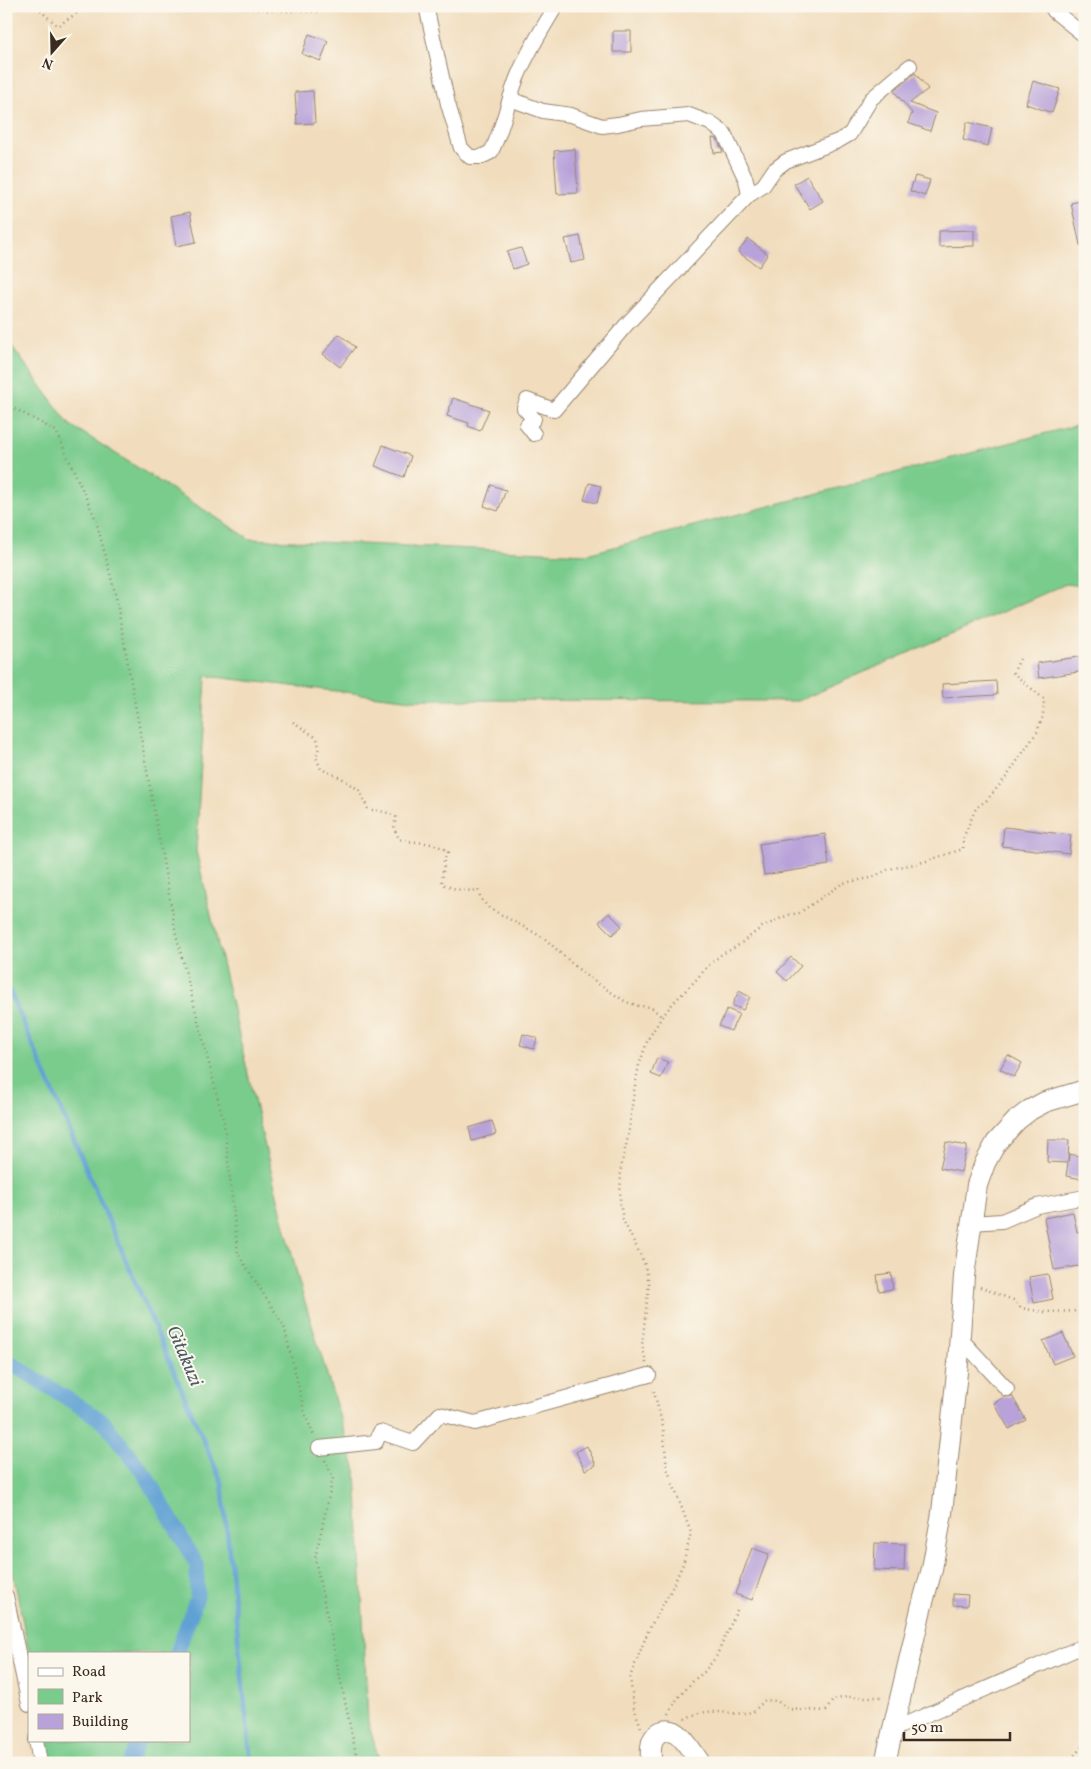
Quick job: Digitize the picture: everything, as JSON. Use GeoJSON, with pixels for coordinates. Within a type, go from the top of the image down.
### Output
{"type":"FeatureCollection","features":[{"type":"Feature","properties":{"kind":"main road"},"geometry":{"type":"LineString","coordinates":[[886,1763],[901,1691],[932,1569],[940,1522],[960,1338],[963,1286],[977,1185],[985,1163],[996,1143],[1017,1120],[1045,1102],[1085,1090]]}},
{"type":"Feature","properties":{"kind":"main road"},"geometry":{"type":"LineString","coordinates":[[651,1763],[664,1735],[680,1735],[700,1763]]}},
{"type":"Feature","properties":{"kind":"street"},"geometry":{"type":"LineString","coordinates":[[426,6],[448,104],[461,148],[470,157],[481,157],[491,152],[497,140],[517,78],[544,25],[556,6]]}},
{"type":"Feature","properties":{"kind":"street"},"geometry":{"type":"LineString","coordinates":[[1051,6],[1054,12],[1085,36]]}},
{"type":"Feature","properties":{"kind":"street"},"geometry":{"type":"LineString","coordinates":[[534,434],[527,425],[534,419],[524,408],[528,400],[554,410],[626,325],[749,195],[763,186],[774,170],[786,161],[838,141],[850,134],[870,99],[910,66]]}},
{"type":"Feature","properties":{"kind":"street"},"geometry":{"type":"LineString","coordinates":[[510,99],[543,111],[571,115],[602,126],[641,119],[689,115],[710,123],[724,133],[746,180],[749,195]]}},
{"type":"Feature","properties":{"kind":"street"},"geometry":{"type":"LineString","coordinates":[[971,1224],[1002,1221],[1037,1206],[1085,1196]]}},
{"type":"Feature","properties":{"kind":"street"},"geometry":{"type":"LineString","coordinates":[[960,1338],[1007,1389]]}},
{"type":"Feature","properties":{"kind":"street"},"geometry":{"type":"LineString","coordinates":[[319,1448],[376,1442],[380,1432],[413,1443],[440,1414],[475,1424],[649,1375]]}},
{"type":"Feature","properties":{"kind":"street"},"geometry":{"type":"LineString","coordinates":[[6,1596],[28,1699]]}},
{"type":"Feature","properties":{"kind":"street"},"geometry":{"type":"LineString","coordinates":[[892,1730],[1081,1647],[1085,1643]]}},
{"type":"Feature","properties":{"kind":"street"},"geometry":{"type":"LineString","coordinates":[[36,1742],[40,1763]]}},
{"type":"Feature","properties":{"kind":"path"},"geometry":{"type":"LineString","coordinates":[[38,6],[43,14],[58,26],[87,6]]}},
{"type":"Feature","properties":{"kind":"path"},"geometry":{"type":"LineString","coordinates":[[169,6],[179,6]]}},
{"type":"Feature","properties":{"kind":"path"},"geometry":{"type":"LineString","coordinates":[[227,6],[277,12],[312,13],[327,12],[340,8],[340,6]]}},
{"type":"Feature","properties":{"kind":"path"},"geometry":{"type":"LineString","coordinates":[[6,404],[56,431],[96,520],[116,597],[176,934],[224,1123],[238,1254],[284,1326],[305,1414],[333,1478],[315,1559],[358,1763]]}},
{"type":"Feature","properties":{"kind":"path"},"geometry":{"type":"LineString","coordinates":[[664,1735],[642,1730],[634,1708],[630,1678],[649,1629],[683,1564],[691,1533],[667,1468],[664,1427],[642,1345],[648,1283],[644,1262],[623,1220],[620,1201],[621,1167],[628,1137],[634,1091],[648,1039],[673,1002],[696,981],[708,966],[722,954],[762,927],[799,913],[843,883],[871,878],[889,869],[962,849],[964,836],[976,808],[993,793],[1017,763],[1037,732],[1043,716],[1044,699],[1012,673],[1020,659]]}},
{"type":"Feature","properties":{"kind":"path"},"geometry":{"type":"LineString","coordinates":[[293,722],[317,738],[319,747],[316,757],[322,769],[360,790],[368,809],[386,811],[396,817],[394,828],[399,838],[408,842],[442,846],[448,852],[444,860],[442,883],[448,887],[470,891],[478,890],[481,899],[489,908],[544,938],[585,975],[626,1002],[651,1007],[662,1017]]}},
{"type":"Feature","properties":{"kind":"path"},"geometry":{"type":"LineString","coordinates":[[963,1286],[976,1286],[995,1292],[1013,1300],[1021,1308],[1043,1312],[1085,1311]]}},
{"type":"Feature","properties":{"kind":"path"},"geometry":{"type":"LineString","coordinates":[[664,1735],[670,1710],[677,1699],[716,1657],[738,1608]]}},
{"type":"Feature","properties":{"kind":"path"},"geometry":{"type":"LineString","coordinates":[[664,1735],[693,1714],[720,1711],[734,1714],[753,1712],[764,1700],[777,1702],[788,1709],[826,1712],[833,1700],[847,1697],[887,1697],[901,1691]]}},
{"type":"Feature","properties":{"kind":"path"},"geometry":{"type":"LineString","coordinates":[[1068,1763],[1085,1743]]}},
{"type":"Feature","properties":{"kind":"green space"},"geometry":{"type":"Polygon","coordinates":[[[6,338],[69,424],[250,539],[587,554],[1085,423],[1085,586],[1066,584],[798,701],[413,700],[206,676],[196,851],[266,1151],[299,1282],[356,1471],[368,1722],[380,1763],[49,1763],[43,1742],[190,1742],[190,1652],[29,1652],[12,1568],[6,1552],[6,338]]]}},
{"type":"Feature","properties":{"kind":"building"},"geometry":{"type":"Polygon","coordinates":[[[613,31],[631,31],[631,52],[613,52],[613,31]]]}},
{"type":"Feature","properties":{"kind":"building"},"geometry":{"type":"Polygon","coordinates":[[[309,34],[328,41],[321,61],[302,54],[309,34]]]}},
{"type":"Feature","properties":{"kind":"building"},"geometry":{"type":"Polygon","coordinates":[[[915,73],[928,89],[910,103],[936,113],[930,131],[908,123],[912,113],[894,91],[915,73]]]}},
{"type":"Feature","properties":{"kind":"building"},"geometry":{"type":"Polygon","coordinates":[[[1033,81],[1060,89],[1052,113],[1026,104],[1033,81]]]}},
{"type":"Feature","properties":{"kind":"building"},"geometry":{"type":"Polygon","coordinates":[[[313,91],[315,123],[297,124],[295,92],[313,91]]]}},
{"type":"Feature","properties":{"kind":"building"},"geometry":{"type":"Polygon","coordinates":[[[967,122],[992,128],[988,146],[963,140],[967,122]]]}},
{"type":"Feature","properties":{"kind":"building"},"geometry":{"type":"Polygon","coordinates":[[[712,138],[717,139],[723,152],[714,153],[712,138]]]}},
{"type":"Feature","properties":{"kind":"building"},"geometry":{"type":"Polygon","coordinates":[[[575,149],[578,193],[557,194],[554,151],[575,149]]]}},
{"type":"Feature","properties":{"kind":"building"},"geometry":{"type":"Polygon","coordinates":[[[807,176],[823,201],[810,209],[794,184],[807,176]]]}},
{"type":"Feature","properties":{"kind":"building"},"geometry":{"type":"Polygon","coordinates":[[[915,176],[930,180],[925,196],[910,191],[915,176]]]}},
{"type":"Feature","properties":{"kind":"building"},"geometry":{"type":"Polygon","coordinates":[[[1085,200],[1085,245],[1080,245],[1071,203],[1085,200]]]}},
{"type":"Feature","properties":{"kind":"building"},"geometry":{"type":"Polygon","coordinates":[[[190,212],[196,242],[176,246],[171,216],[190,212]]]}},
{"type":"Feature","properties":{"kind":"building"},"geometry":{"type":"Polygon","coordinates":[[[974,230],[974,246],[939,247],[939,231],[974,230]]]}},
{"type":"Feature","properties":{"kind":"building"},"geometry":{"type":"Polygon","coordinates":[[[580,236],[585,260],[571,263],[565,239],[580,236]]]}},
{"type":"Feature","properties":{"kind":"building"},"geometry":{"type":"Polygon","coordinates":[[[748,239],[768,254],[759,267],[738,252],[748,239]]]}},
{"type":"Feature","properties":{"kind":"building"},"geometry":{"type":"Polygon","coordinates":[[[521,248],[527,264],[513,269],[507,252],[521,248]]]}},
{"type":"Feature","properties":{"kind":"building"},"geometry":{"type":"Polygon","coordinates":[[[339,334],[355,347],[340,367],[323,354],[339,334]]]}},
{"type":"Feature","properties":{"kind":"building"},"geometry":{"type":"Polygon","coordinates":[[[453,398],[489,410],[480,431],[468,426],[469,423],[447,416],[453,398]]]}},
{"type":"Feature","properties":{"kind":"building"},"geometry":{"type":"Polygon","coordinates":[[[383,445],[411,456],[404,477],[375,466],[383,445]]]}},
{"type":"Feature","properties":{"kind":"building"},"geometry":{"type":"Polygon","coordinates":[[[589,483],[601,486],[597,503],[584,500],[589,483]]]}},
{"type":"Feature","properties":{"kind":"building"},"geometry":{"type":"Polygon","coordinates":[[[491,485],[506,490],[498,511],[484,506],[491,485]]]}},
{"type":"Feature","properties":{"kind":"building"},"geometry":{"type":"Polygon","coordinates":[[[1085,656],[1085,671],[1039,678],[1037,663],[1085,656]]]}},
{"type":"Feature","properties":{"kind":"building"},"geometry":{"type":"Polygon","coordinates":[[[996,681],[997,695],[943,698],[942,684],[996,681]]]}},
{"type":"Feature","properties":{"kind":"building"},"geometry":{"type":"Polygon","coordinates":[[[1004,827],[1071,835],[1069,854],[1002,846],[1004,827]]]}},
{"type":"Feature","properties":{"kind":"building"},"geometry":{"type":"Polygon","coordinates":[[[825,834],[829,865],[764,875],[759,844],[825,834]]]}},
{"type":"Feature","properties":{"kind":"building"},"geometry":{"type":"Polygon","coordinates":[[[609,913],[622,926],[612,935],[599,922],[609,913]]]}},
{"type":"Feature","properties":{"kind":"building"},"geometry":{"type":"Polygon","coordinates":[[[791,957],[801,966],[787,981],[777,972],[791,957]]]}},
{"type":"Feature","properties":{"kind":"building"},"geometry":{"type":"Polygon","coordinates":[[[739,991],[750,997],[743,1010],[732,1005],[739,991]]]}},
{"type":"Feature","properties":{"kind":"building"},"geometry":{"type":"Polygon","coordinates":[[[727,1009],[739,1014],[731,1031],[719,1026],[727,1009]]]}},
{"type":"Feature","properties":{"kind":"building"},"geometry":{"type":"Polygon","coordinates":[[[523,1034],[537,1038],[534,1049],[520,1045],[523,1034]]]}},
{"type":"Feature","properties":{"kind":"building"},"geometry":{"type":"Polygon","coordinates":[[[1008,1055],[1022,1063],[1014,1077],[1000,1069],[1008,1055]]]}},
{"type":"Feature","properties":{"kind":"building"},"geometry":{"type":"Polygon","coordinates":[[[657,1058],[668,1062],[661,1078],[651,1074],[657,1058]]]}},
{"type":"Feature","properties":{"kind":"building"},"geometry":{"type":"Polygon","coordinates":[[[492,1121],[496,1134],[472,1141],[469,1128],[492,1121]]]}},
{"type":"Feature","properties":{"kind":"building"},"geometry":{"type":"Polygon","coordinates":[[[1048,1140],[1069,1140],[1068,1162],[1069,1154],[1085,1157],[1082,1179],[1066,1176],[1068,1163],[1047,1162],[1048,1140]]]}},
{"type":"Feature","properties":{"kind":"building"},"geometry":{"type":"Polygon","coordinates":[[[946,1142],[967,1146],[961,1172],[940,1168],[946,1142]]]}},
{"type":"Feature","properties":{"kind":"building"},"geometry":{"type":"Polygon","coordinates":[[[1073,1212],[1077,1232],[1085,1230],[1085,1265],[1054,1270],[1044,1218],[1073,1212]]]}},
{"type":"Feature","properties":{"kind":"building"},"geometry":{"type":"Polygon","coordinates":[[[891,1273],[893,1289],[879,1291],[877,1275],[891,1273]]]}},
{"type":"Feature","properties":{"kind":"building"},"geometry":{"type":"Polygon","coordinates":[[[1048,1274],[1053,1299],[1034,1303],[1029,1277],[1048,1274]]]}},
{"type":"Feature","properties":{"kind":"building"},"geometry":{"type":"Polygon","coordinates":[[[1063,1333],[1073,1356],[1053,1364],[1043,1341],[1063,1333]]]}},
{"type":"Feature","properties":{"kind":"building"},"geometry":{"type":"Polygon","coordinates":[[[1012,1396],[1026,1420],[1009,1429],[994,1403],[1004,1397],[1012,1396]]]}},
{"type":"Feature","properties":{"kind":"building"},"geometry":{"type":"Polygon","coordinates":[[[587,1446],[596,1465],[585,1470],[576,1452],[587,1446]]]}},
{"type":"Feature","properties":{"kind":"building"},"geometry":{"type":"Polygon","coordinates":[[[875,1543],[905,1544],[904,1571],[874,1570],[875,1543]]]}},
{"type":"Feature","properties":{"kind":"building"},"geometry":{"type":"Polygon","coordinates":[[[752,1548],[769,1554],[752,1600],[735,1594],[752,1548]]]}},
{"type":"Feature","properties":{"kind":"building"},"geometry":{"type":"Polygon","coordinates":[[[953,1594],[968,1595],[967,1606],[953,1605],[953,1594]]]}},
{"type":"Feature","properties":{"kind":"waterway","name":"Gitakuzi"},"geometry":{"type":"LineString","coordinates":[[6,983],[222,1483],[251,1763]]}},
{"type":"Feature","properties":{"kind":"waterway"},"geometry":{"type":"LineString","coordinates":[[6,1360],[103,1421],[146,1476],[197,1565],[197,1597],[177,1652]]}},
{"type":"Feature","properties":{"kind":"waterway"},"geometry":{"type":"LineString","coordinates":[[129,1763],[138,1742]]}}]}
